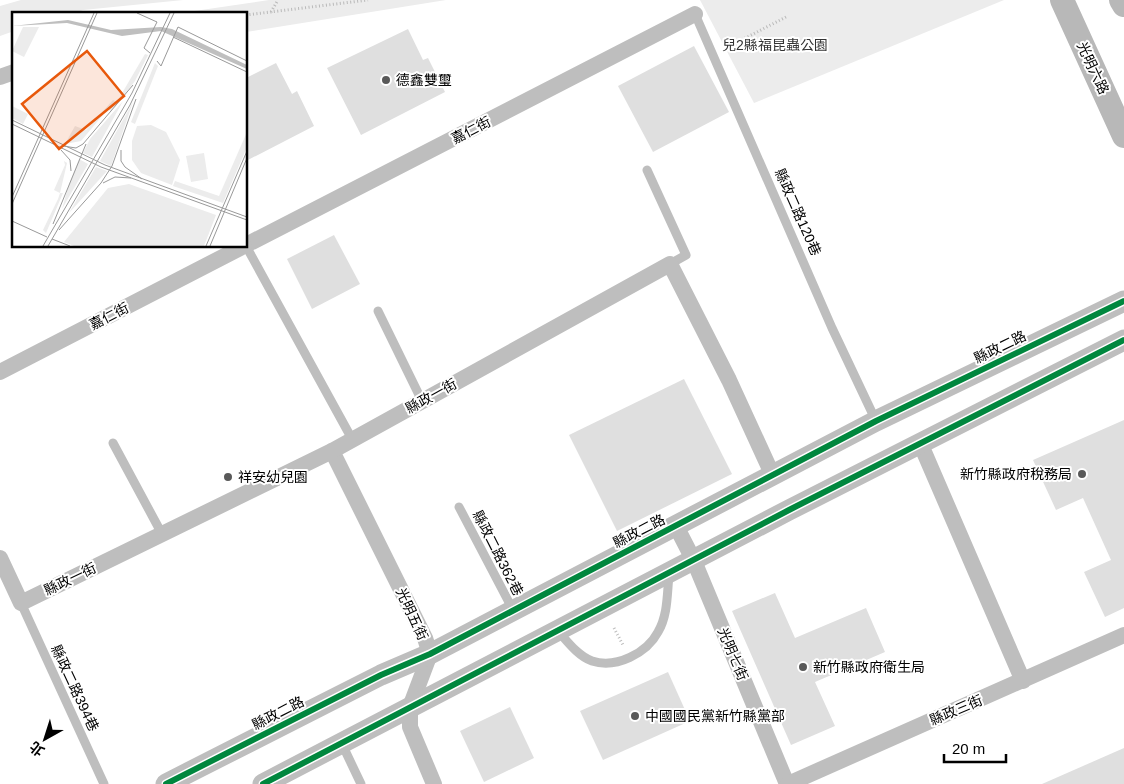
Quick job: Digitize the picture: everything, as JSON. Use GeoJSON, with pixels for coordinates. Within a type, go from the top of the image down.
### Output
{"type":"FeatureCollection","features":[{"type":"Feature","properties":{"kind":"main road","name":"光明六路"},"geometry":{"type":"LineString","coordinates":[[1062,0],[1124,136]]}},
{"type":"Feature","properties":{"kind":"main road"},"geometry":{"type":"LineString","coordinates":[[1121,0],[1124,5]]}},
{"type":"Feature","properties":{"kind":"street","name":"嘉仁街"},"geometry":{"type":"LineString","coordinates":[[248,245],[695,14]]}},
{"type":"Feature","properties":{"kind":"street"},"geometry":{"type":"LineString","coordinates":[[0,77],[12,73]]}},
{"type":"Feature","properties":{"kind":"street","name":"嘉仁街"},"geometry":{"type":"LineString","coordinates":[[0,372],[227,250]]}},
{"type":"Feature","properties":{"kind":"street"},"geometry":{"type":"LineString","coordinates":[[670,264],[729,380],[773,476]]}},
{"type":"Feature","properties":{"kind":"street","name":"縣政一街"},"geometry":{"type":"LineString","coordinates":[[21,603],[332,451],[670,264]]}},
{"type":"Feature","properties":{"kind":"street","name":"縣政二路"},"geometry":{"type":"LineString","coordinates":[[166,784],[381,675],[430,654],[876,421],[1124,301]]}},
{"type":"Feature","properties":{"kind":"street"},"geometry":{"type":"LineString","coordinates":[[263,784],[558,630],[1124,340]]}},
{"type":"Feature","properties":{"kind":"street"},"geometry":{"type":"LineString","coordinates":[[920,445],[1023,681]]}},
{"type":"Feature","properties":{"kind":"street","name":"光明五街"},"geometry":{"type":"LineString","coordinates":[[332,451],[425,638],[430,654],[410,707],[410,727],[434,784]]}},
{"type":"Feature","properties":{"kind":"street","name":"光明七街"},"geometry":{"type":"LineString","coordinates":[[676,526],[694,561],[788,784]]}},
{"type":"Feature","properties":{"kind":"street"},"geometry":{"type":"LineString","coordinates":[[0,558],[21,603]]}},
{"type":"Feature","properties":{"kind":"street","name":"縣政三街"},"geometry":{"type":"LineString","coordinates":[[788,784],[1124,635]]}},
{"type":"Feature","properties":{"kind":"lane","name":"縣政二路120巷"},"geometry":{"type":"LineString","coordinates":[[695,14],[832,328],[876,421]]}},
{"type":"Feature","properties":{"kind":"lane"},"geometry":{"type":"LineString","coordinates":[[648,170],[686,255],[670,264]]}},
{"type":"Feature","properties":{"kind":"lane"},"geometry":{"type":"LineString","coordinates":[[247,248],[352,439]]}},
{"type":"Feature","properties":{"kind":"lane"},"geometry":{"type":"LineString","coordinates":[[378,311],[422,401]]}},
{"type":"Feature","properties":{"kind":"lane"},"geometry":{"type":"LineString","coordinates":[[113,443],[162,534]]}},
{"type":"Feature","properties":{"kind":"lane","name":"縣政二路362巷"},"geometry":{"type":"LineString","coordinates":[[459,507],[513,610]]}},
{"type":"Feature","properties":{"kind":"lane"},"geometry":{"type":"LineString","coordinates":[[558,630],[573,648],[592,661],[616,662],[642,651],[658,632],[666,611],[669,574]]}},
{"type":"Feature","properties":{"kind":"lane","name":"縣政二路394巷"},"geometry":{"type":"LineString","coordinates":[[21,603],[104,784]]}},
{"type":"Feature","properties":{"kind":"lane"},"geometry":{"type":"LineString","coordinates":[[341,743],[361,784]]}},
{"type":"Feature","properties":{"kind":"path"},"geometry":{"type":"LineString","coordinates":[[271,12],[278,0]]}},
{"type":"Feature","properties":{"kind":"path"},"geometry":{"type":"LineString","coordinates":[[248,15],[368,0]]}},
{"type":"Feature","properties":{"kind":"path"},"geometry":{"type":"LineString","coordinates":[[713,54],[788,16]]}},
{"type":"Feature","properties":{"kind":"green space"},"geometry":{"type":"Polygon","coordinates":[[[21,0],[183,0],[77,12],[12,12],[12,32],[0,36],[0,6],[21,0]]]}},
{"type":"Feature","properties":{"kind":"green space"},"geometry":{"type":"Polygon","coordinates":[[[269,0],[446,0],[248,32],[248,12],[188,12],[269,0]]]}},
{"type":"Feature","properties":{"kind":"green space","name":"兒2縣福昆蟲公園"},"geometry":{"type":"Polygon","coordinates":[[[700,0],[1004,0],[754,103],[700,0]]]}},
{"type":"Feature","properties":{"kind":"building","name":"德鑫雙璽"},"geometry":{"type":"Polygon","coordinates":[[[408,29],[423,60],[428,58],[445,92],[361,135],[327,68],[408,29]]]}},
{"type":"Feature","properties":{"kind":"building"},"geometry":{"type":"Polygon","coordinates":[[[694,46],[729,112],[653,152],[618,86],[694,46]]]}},
{"type":"Feature","properties":{"kind":"building"},"geometry":{"type":"Polygon","coordinates":[[[276,63],[292,94],[297,91],[314,126],[248,160],[248,77],[276,63]]]}},
{"type":"Feature","properties":{"kind":"building"},"geometry":{"type":"Polygon","coordinates":[[[334,235],[360,284],[312,309],[287,259],[334,235]]]}},
{"type":"Feature","properties":{"kind":"building"},"geometry":{"type":"Polygon","coordinates":[[[684,379],[732,474],[617,531],[569,435],[684,379]]]}},
{"type":"Feature","properties":{"kind":"building","name":"新竹縣政府稅務局"},"geometry":{"type":"Polygon","coordinates":[[[1124,420],[1124,608],[1105,617],[1084,572],[1111,560],[1083,498],[1056,510],[1033,460],[1124,420]]]}},
{"type":"Feature","properties":{"kind":"building","name":"新竹縣政府衛生局"},"geometry":{"type":"Polygon","coordinates":[[[775,593],[795,638],[866,608],[885,652],[815,682],[835,726],[791,745],[732,611],[775,593]]]}},
{"type":"Feature","properties":{"kind":"building","name":"中國國民黨新竹縣黨部"},"geometry":{"type":"Polygon","coordinates":[[[668,672],[690,721],[603,760],[580,711],[668,672]]]}},
{"type":"Feature","properties":{"kind":"building"},"geometry":{"type":"Polygon","coordinates":[[[510,707],[534,758],[484,782],[460,731],[510,707]]]}},
{"type":"Feature","properties":{"kind":"building"},"geometry":{"type":"Polygon","coordinates":[[[1124,748],[1124,784],[1042,784],[1124,748]]]}},
{"type":"Feature","properties":{"kind":"cycle path"},"geometry":{"type":"LineString","coordinates":[[166,784],[381,675],[430,654],[876,421],[1124,301]]}},
{"type":"Feature","properties":{"kind":"cycle path"},"geometry":{"type":"LineString","coordinates":[[263,784],[789,510],[1124,340]]}},
{"type":"Feature","properties":{"kind":"place","name":"德鑫雙璽"},"geometry":{"type":"Point","coordinates":[386,80]}},
{"type":"Feature","properties":{"kind":"place","name":"新竹縣政府稅務局"},"geometry":{"type":"Point","coordinates":[1082,474]}},
{"type":"Feature","properties":{"kind":"place","name":"祥安幼兒園"},"geometry":{"type":"Point","coordinates":[228,477]}},
{"type":"Feature","properties":{"kind":"place","name":"新竹縣政府衛生局"},"geometry":{"type":"Point","coordinates":[803,667]}},
{"type":"Feature","properties":{"kind":"place","name":"中國國民黨新竹縣黨部"},"geometry":{"type":"Point","coordinates":[635,716]}}]}
